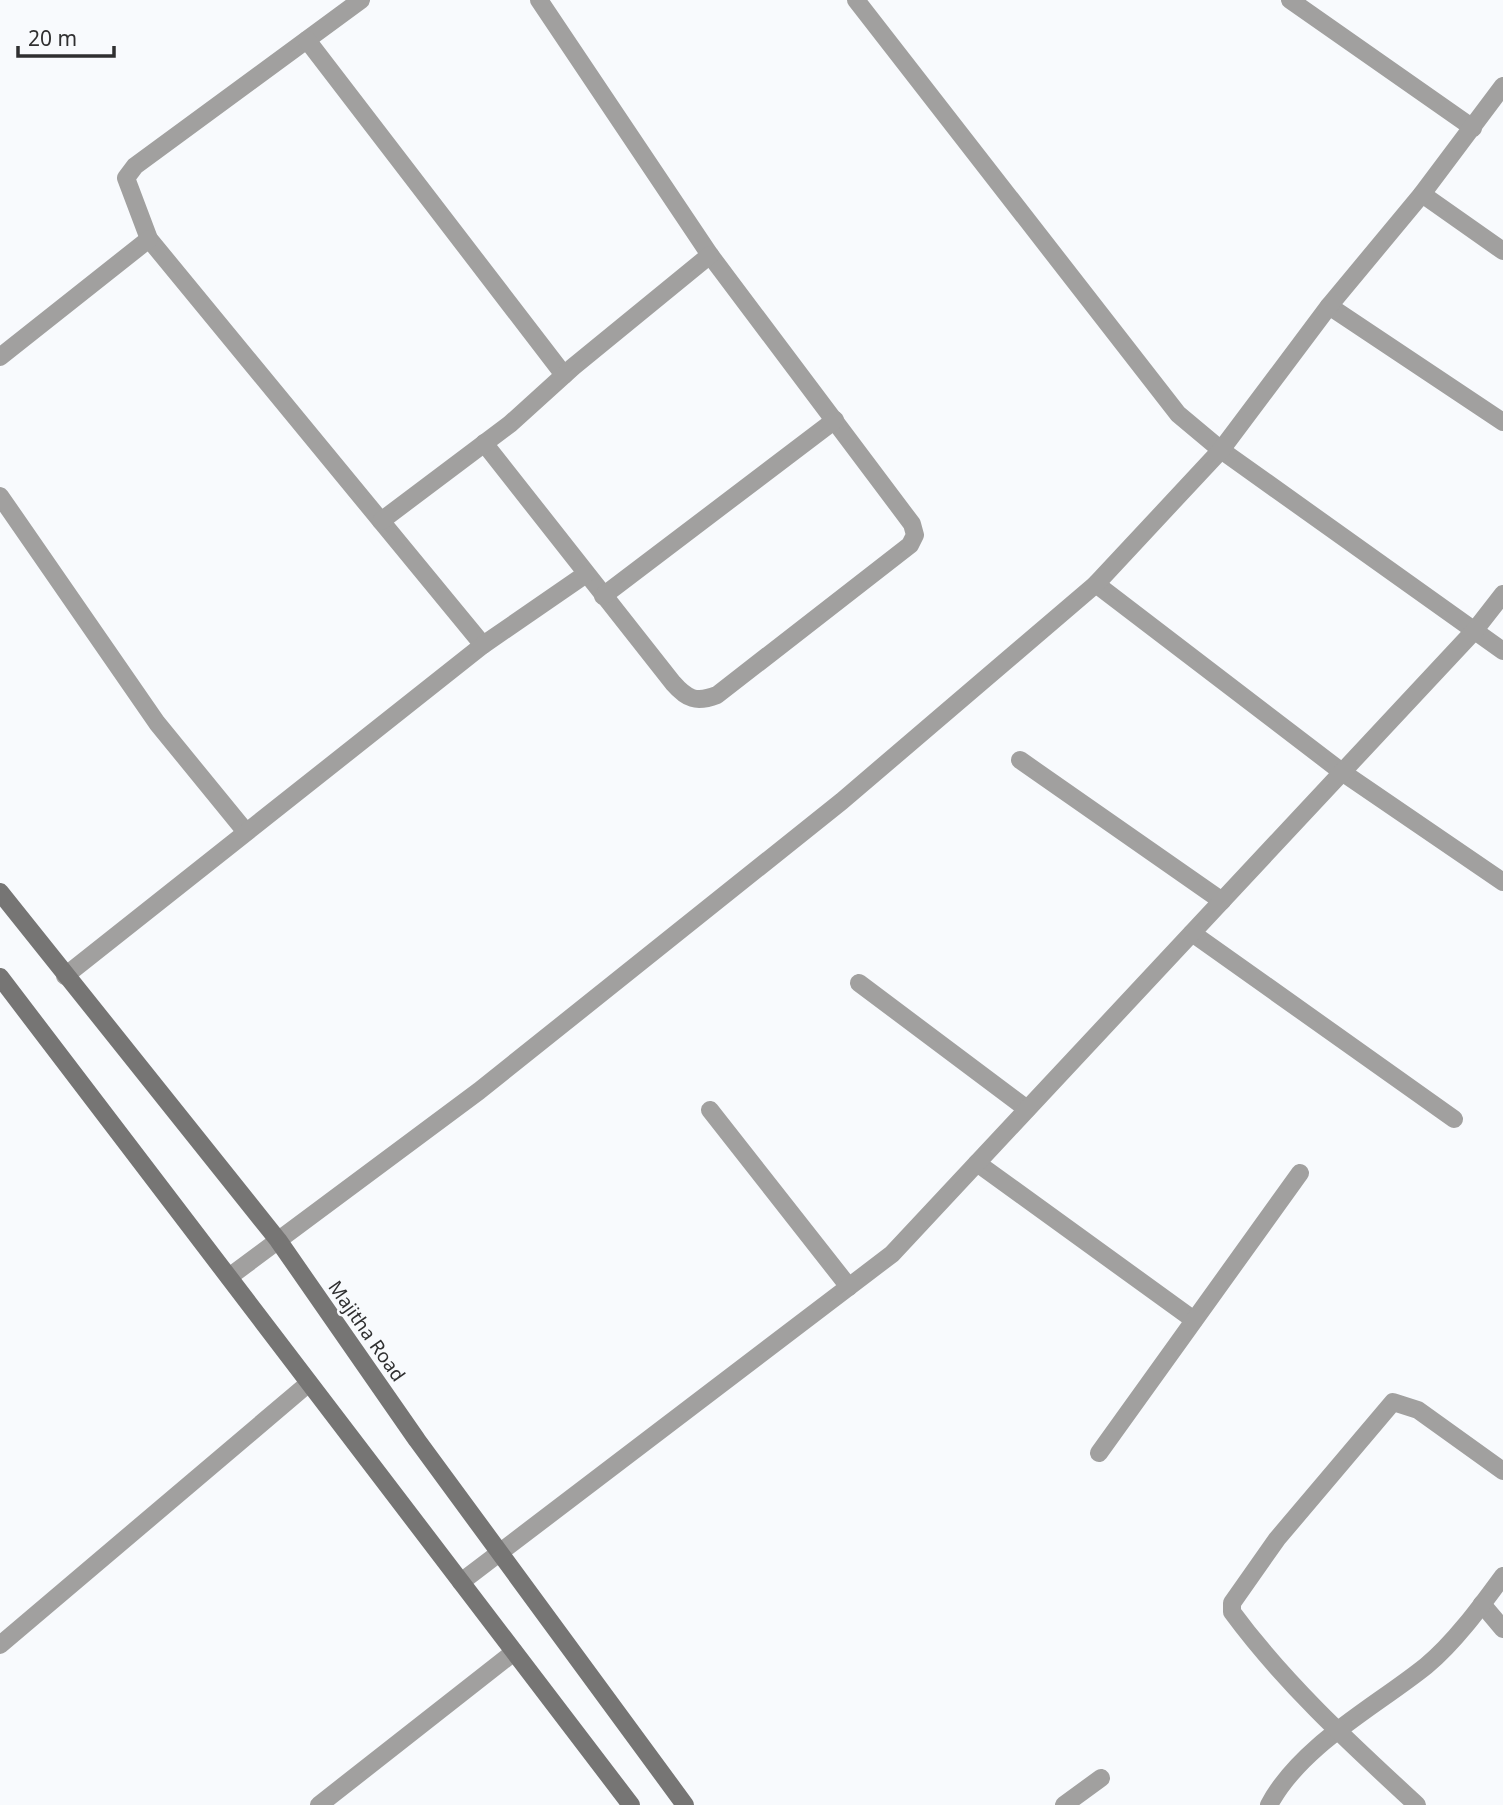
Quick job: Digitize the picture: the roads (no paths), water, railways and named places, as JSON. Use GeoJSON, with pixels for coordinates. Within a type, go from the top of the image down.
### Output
{"type":"FeatureCollection","features":[{"type":"Feature","properties":{"kind":"main road","name":"Majitha Road"},"geometry":{"type":"LineString","coordinates":[[0,892],[278,1240],[417,1440],[685,1805]]}},
{"type":"Feature","properties":{"kind":"main road"},"geometry":{"type":"LineString","coordinates":[[0,977],[631,1805]]}},
{"type":"Feature","properties":{"kind":"street"},"geometry":{"type":"LineString","coordinates":[[361,0],[135,166],[127,178],[149,239],[483,645]]}},
{"type":"Feature","properties":{"kind":"street"},"geometry":{"type":"LineString","coordinates":[[484,443],[686,697],[704,700],[716,695],[913,541],[912,524],[710,256],[539,0]]}},
{"type":"Feature","properties":{"kind":"street"},"geometry":{"type":"LineString","coordinates":[[856,0],[1178,414],[1221,450],[1503,651]]}},
{"type":"Feature","properties":{"kind":"street"},"geometry":{"type":"LineString","coordinates":[[1290,0],[1473,128]]}},
{"type":"Feature","properties":{"kind":"street"},"geometry":{"type":"LineString","coordinates":[[307,40],[564,375]]}},
{"type":"Feature","properties":{"kind":"street"},"geometry":{"type":"LineString","coordinates":[[229,1277],[480,1091],[821,818],[1096,584],[1221,450],[1329,306],[1422,194],[1503,86]]}},
{"type":"Feature","properties":{"kind":"street"},"geometry":{"type":"LineString","coordinates":[[1422,194],[1503,251]]}},
{"type":"Feature","properties":{"kind":"street"},"geometry":{"type":"LineString","coordinates":[[0,357],[149,239]]}},
{"type":"Feature","properties":{"kind":"street"},"geometry":{"type":"LineString","coordinates":[[381,521],[484,443],[710,256]]}},
{"type":"Feature","properties":{"kind":"street"},"geometry":{"type":"LineString","coordinates":[[1329,306],[1503,422]]}},
{"type":"Feature","properties":{"kind":"street"},"geometry":{"type":"LineString","coordinates":[[603,596],[835,421]]}},
{"type":"Feature","properties":{"kind":"street"},"geometry":{"type":"LineString","coordinates":[[0,496],[157,723],[246,832]]}},
{"type":"Feature","properties":{"kind":"street"},"geometry":{"type":"LineString","coordinates":[[65,976],[483,645],[586,574]]}},
{"type":"Feature","properties":{"kind":"street"},"geometry":{"type":"LineString","coordinates":[[1096,584],[1342,772],[1503,882]]}},
{"type":"Feature","properties":{"kind":"street"},"geometry":{"type":"LineString","coordinates":[[461,1582],[892,1254],[1475,630],[1503,594]]}},
{"type":"Feature","properties":{"kind":"street"},"geometry":{"type":"LineString","coordinates":[[1020,761],[1222,901]]}},
{"type":"Feature","properties":{"kind":"street"},"geometry":{"type":"LineString","coordinates":[[1192,933],[1454,1119]]}},
{"type":"Feature","properties":{"kind":"street"},"geometry":{"type":"LineString","coordinates":[[859,983],[1027,1109]]}},
{"type":"Feature","properties":{"kind":"street"},"geometry":{"type":"LineString","coordinates":[[710,1110],[849,1287]]}},
{"type":"Feature","properties":{"kind":"street"},"geometry":{"type":"LineString","coordinates":[[977,1163],[1194,1320]]}},
{"type":"Feature","properties":{"kind":"street"},"geometry":{"type":"LineString","coordinates":[[1099,1452],[1300,1173]]}},
{"type":"Feature","properties":{"kind":"street"},"geometry":{"type":"LineString","coordinates":[[0,1644],[309,1382]]}},
{"type":"Feature","properties":{"kind":"street"},"geometry":{"type":"LineString","coordinates":[[1417,1805],[1336,1730],[1247,1633],[1232,1612],[1232,1603],[1277,1539],[1393,1402],[1418,1409],[1503,1471]]}},
{"type":"Feature","properties":{"kind":"street"},"geometry":{"type":"LineString","coordinates":[[1269,1805],[1277,1790],[1336,1730],[1428,1664],[1482,1604],[1503,1576]]}},
{"type":"Feature","properties":{"kind":"street"},"geometry":{"type":"LineString","coordinates":[[1482,1604],[1503,1629]]}},
{"type":"Feature","properties":{"kind":"street"},"geometry":{"type":"LineString","coordinates":[[319,1805],[514,1652]]}},
{"type":"Feature","properties":{"kind":"street"},"geometry":{"type":"LineString","coordinates":[[1064,1805],[1101,1778]]}}]}
